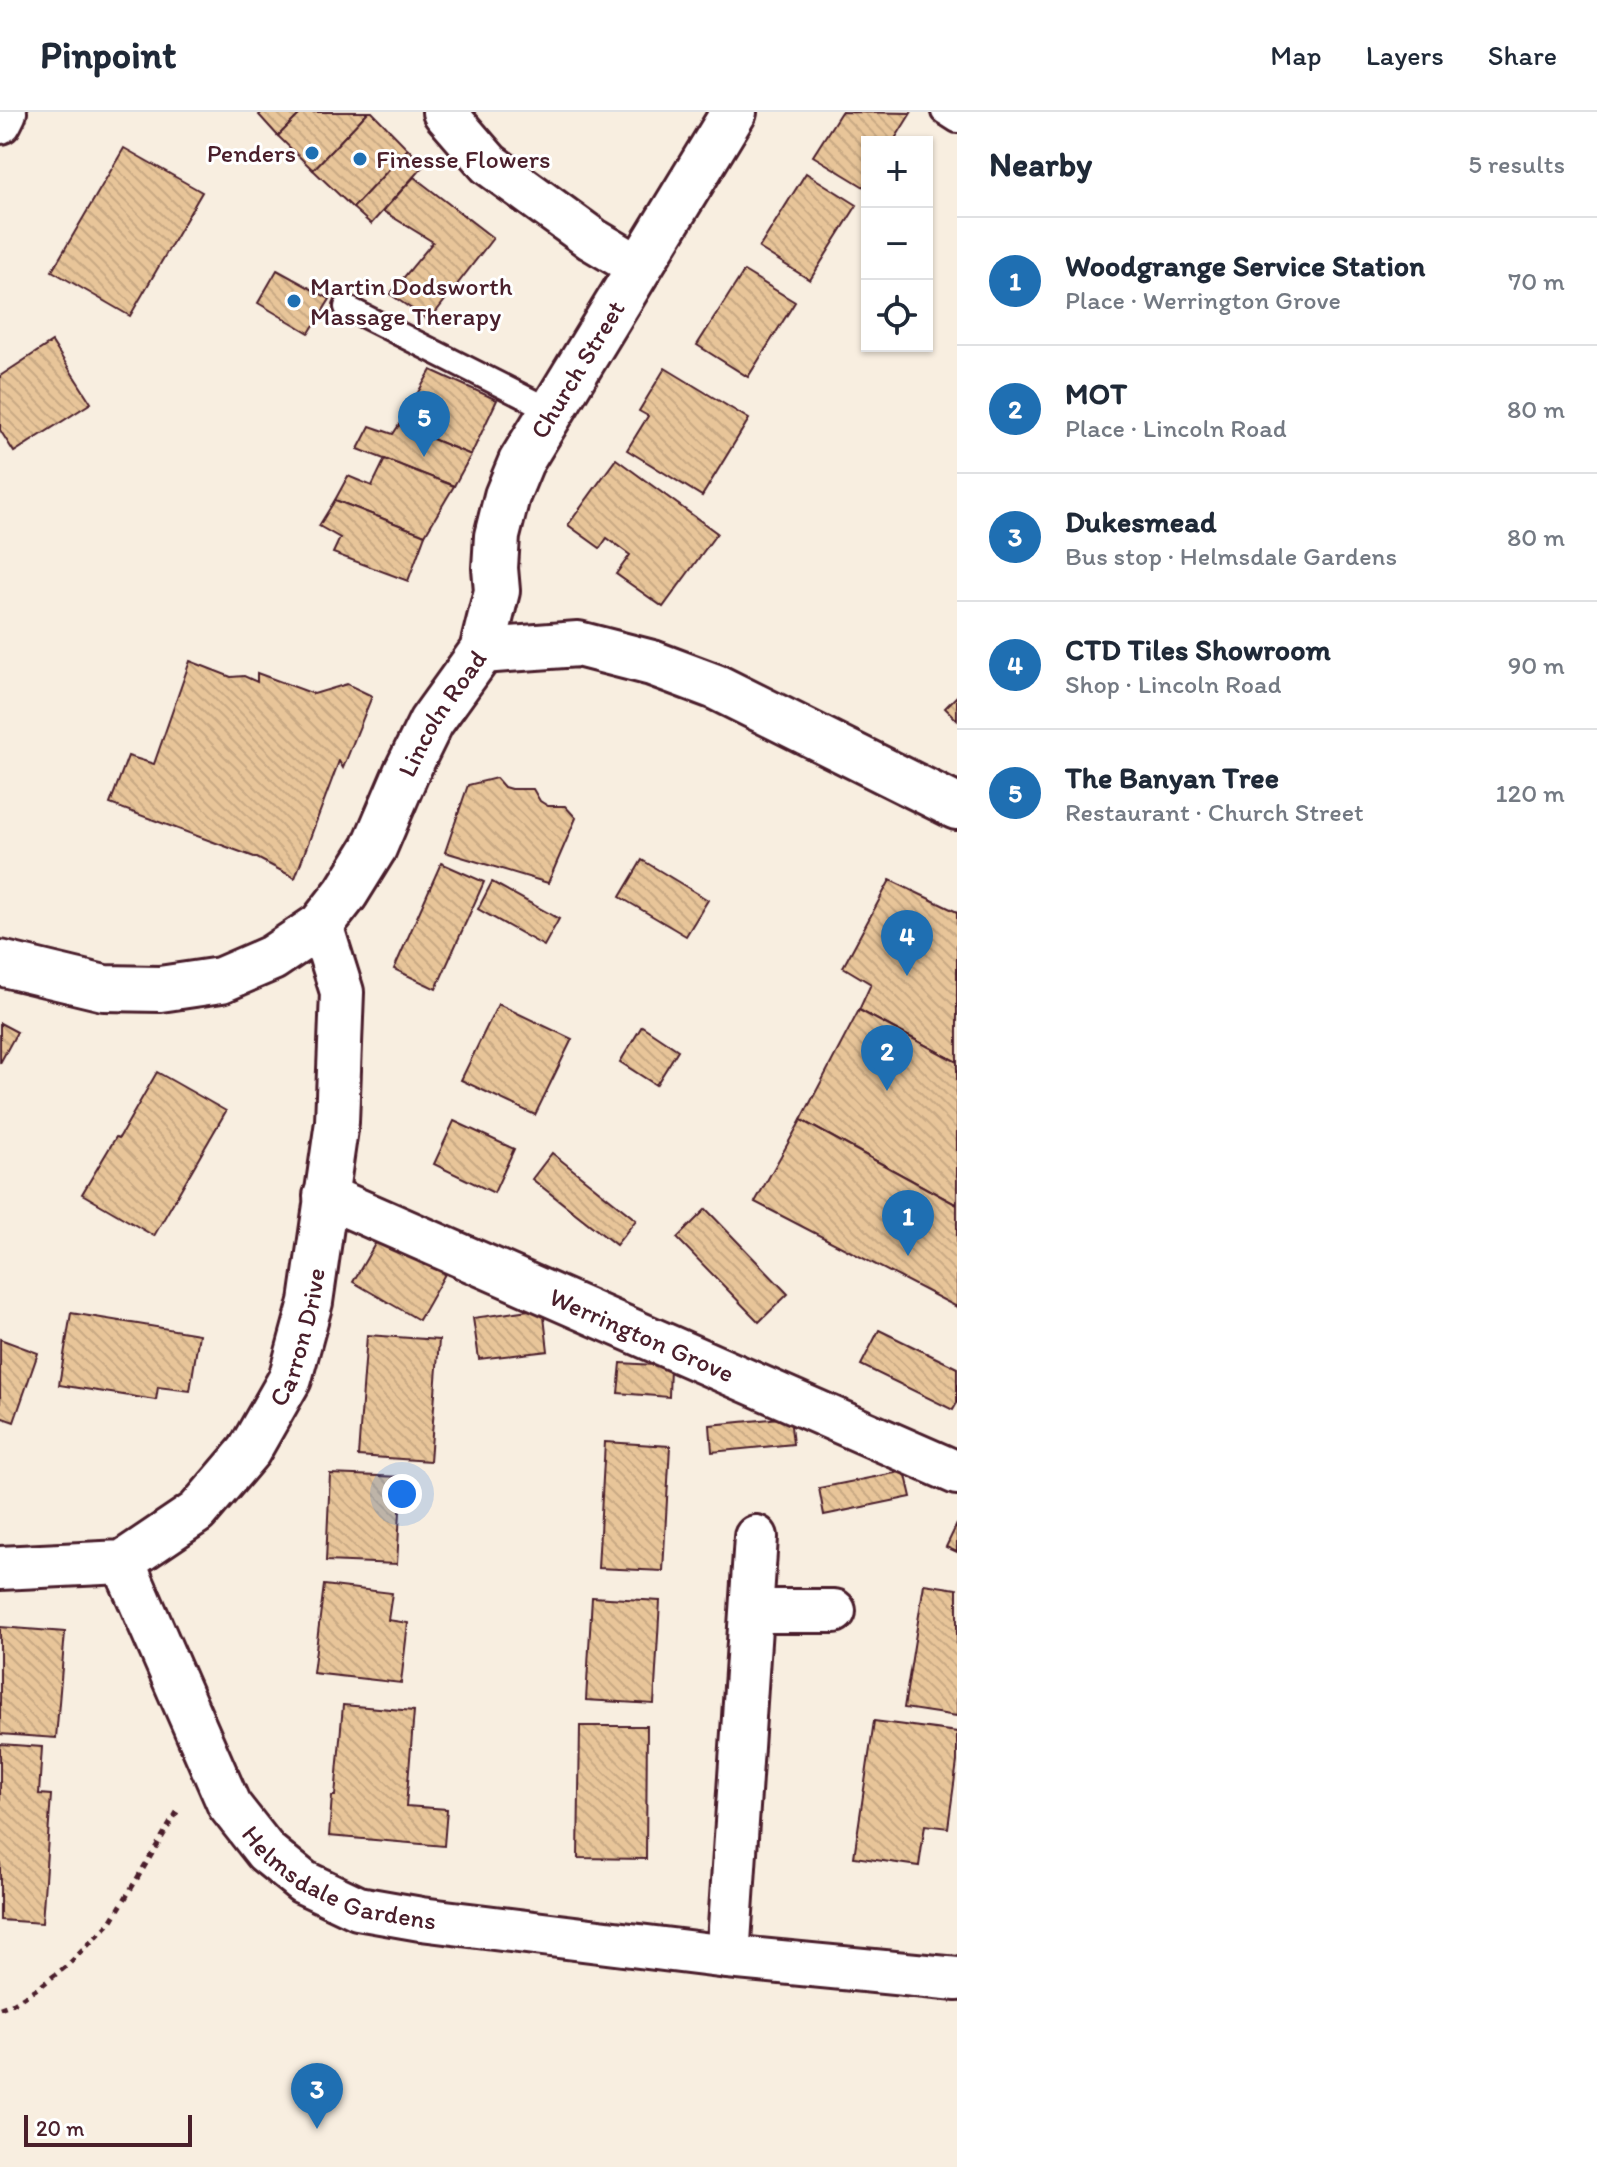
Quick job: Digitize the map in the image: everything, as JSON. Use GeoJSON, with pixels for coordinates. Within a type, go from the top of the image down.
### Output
{"type":"FeatureCollection","features":[{"type":"Feature","properties":{"kind":"street"},"geometry":{"type":"LineString","coordinates":[[0,122],[5,112]]}},
{"type":"Feature","properties":{"kind":"street"},"geometry":{"type":"LineString","coordinates":[[444,112],[489,164],[592,239],[639,267]]}},
{"type":"Feature","properties":{"kind":"street","name":"Church Street"},"geometry":{"type":"LineString","coordinates":[[482,651],[497,591],[497,536],[507,496],[521,462],[734,112]]}},
{"type":"Feature","properties":{"kind":"street","name":"Lincoln Road"},"geometry":{"type":"LineString","coordinates":[[0,963],[104,988],[160,989],[221,980],[272,958],[321,925],[346,893],[374,848],[431,722],[482,651],[578,644],[652,663],[716,687],[957,807]]}},
{"type":"Feature","properties":{"kind":"street","name":"Carron Drive"},"geometry":{"type":"LineString","coordinates":[[123,1562],[197,1512],[249,1451],[290,1379],[311,1302],[337,1122],[342,992],[321,925]]}},
{"type":"Feature","properties":{"kind":"street","name":"Werrington Grove"},"geometry":{"type":"LineString","coordinates":[[325,1196],[957,1473]]}},
{"type":"Feature","properties":{"kind":"street"},"geometry":{"type":"LineString","coordinates":[[728,1957],[756,1537]]}},
{"type":"Feature","properties":{"kind":"street"},"geometry":{"type":"LineString","coordinates":[[0,1568],[123,1562]]}},
{"type":"Feature","properties":{"kind":"street","name":"Helmsdale Gardens"},"geometry":{"type":"LineString","coordinates":[[123,1562],[229,1805],[266,1852],[303,1882],[358,1908],[421,1919],[728,1957],[957,1979]]}},
{"type":"Feature","properties":{"kind":"street"},"geometry":{"type":"LineString","coordinates":[[753,1611],[834,1611]]}},
{"type":"Feature","properties":{"kind":"lane"},"geometry":{"type":"LineString","coordinates":[[943,112],[957,121]]}},
{"type":"Feature","properties":{"kind":"lane"},"geometry":{"type":"LineString","coordinates":[[346,307],[552,411]]}},
{"type":"Feature","properties":{"kind":"path"},"geometry":{"type":"LineString","coordinates":[[0,2008],[41,1986],[69,1964],[111,1922],[208,1760]]}},
{"type":"Feature","properties":{"kind":"building"},"geometry":{"type":"Polygon","coordinates":[[[262,112],[302,112],[278,136],[259,115],[262,112]]]}},
{"type":"Feature","properties":{"kind":"building","name":"Penders"},"geometry":{"type":"Polygon","coordinates":[[[302,112],[368,112],[313,170],[278,136],[302,112]]]}},
{"type":"Feature","properties":{"kind":"building","name":"Finesse Flowers"},"geometry":{"type":"Polygon","coordinates":[[[368,112],[372,112],[408,149],[353,208],[313,170],[368,112]]]}},
{"type":"Feature","properties":{"kind":"building"},"geometry":{"type":"Polygon","coordinates":[[[841,112],[911,113],[897,136],[861,136],[861,185],[813,156],[841,112]]]}},
{"type":"Feature","properties":{"kind":"building"},"geometry":{"type":"Polygon","coordinates":[[[124,148],[202,192],[130,316],[52,271],[124,148]]]}},
{"type":"Feature","properties":{"kind":"building"},"geometry":{"type":"Polygon","coordinates":[[[408,149],[424,165],[371,224],[353,208],[408,149]]]}},
{"type":"Feature","properties":{"kind":"building"},"geometry":{"type":"Polygon","coordinates":[[[806,173],[857,205],[810,280],[759,248],[806,173]]]}},
{"type":"Feature","properties":{"kind":"building"},"geometry":{"type":"Polygon","coordinates":[[[414,177],[493,238],[429,321],[390,294],[433,242],[383,211],[414,177]]]}},
{"type":"Feature","properties":{"kind":"building","name":"Martin Dodsworth Massage Therapy"},"geometry":{"type":"Polygon","coordinates":[[[277,270],[330,299],[309,333],[258,303],[277,270]]]}},
{"type":"Feature","properties":{"kind":"building"},"geometry":{"type":"Polygon","coordinates":[[[744,271],[795,302],[748,377],[697,345],[744,271]]]}},
{"type":"Feature","properties":{"kind":"building"},"geometry":{"type":"Polygon","coordinates":[[[52,342],[91,403],[14,452],[0,430],[0,376],[52,342]]]}},
{"type":"Feature","properties":{"kind":"building"},"geometry":{"type":"Polygon","coordinates":[[[665,368],[749,419],[702,496],[627,450],[648,416],[639,411],[665,368]]]}},
{"type":"Feature","properties":{"kind":"building"},"geometry":{"type":"Polygon","coordinates":[[[431,370],[497,400],[471,455],[399,425],[431,370]]]}},
{"type":"Feature","properties":{"kind":"building"},"geometry":{"type":"Polygon","coordinates":[[[399,425],[471,455],[454,486],[358,449],[370,426],[393,434],[399,425]]]}},
{"type":"Feature","properties":{"kind":"building"},"geometry":{"type":"Polygon","coordinates":[[[385,459],[454,486],[425,535],[335,500],[348,476],[372,486],[385,459]]]}},
{"type":"Feature","properties":{"kind":"building"},"geometry":{"type":"Polygon","coordinates":[[[616,459],[717,533],[663,607],[616,574],[630,555],[607,538],[600,548],[568,525],[616,459]]]}},
{"type":"Feature","properties":{"kind":"building"},"geometry":{"type":"Polygon","coordinates":[[[335,500],[425,535],[408,581],[333,553],[340,538],[319,526],[335,500]]]}},
{"type":"Feature","properties":{"kind":"building"},"geometry":{"type":"Polygon","coordinates":[[[190,661],[231,677],[244,676],[257,682],[257,673],[314,694],[347,684],[372,696],[343,768],[339,761],[295,878],[257,858],[110,804],[128,756],[154,764],[190,661]]]}},
{"type":"Feature","properties":{"kind":"building"},"geometry":{"type":"Polygon","coordinates":[[[957,696],[957,720],[945,708],[957,696]]]}},
{"type":"Feature","properties":{"kind":"building"},"geometry":{"type":"Polygon","coordinates":[[[496,778],[504,787],[533,789],[540,801],[548,806],[565,806],[576,818],[548,883],[445,852],[468,785],[496,778]]]}},
{"type":"Feature","properties":{"kind":"building"},"geometry":{"type":"Polygon","coordinates":[[[642,860],[708,900],[686,936],[620,897],[642,860]]]}},
{"type":"Feature","properties":{"kind":"building"},"geometry":{"type":"Polygon","coordinates":[[[441,863],[484,882],[436,989],[394,969],[441,863]]]}},
{"type":"Feature","properties":{"kind":"building"},"geometry":{"type":"Polygon","coordinates":[[[890,880],[957,912],[957,1062],[859,1010],[871,984],[843,967],[890,880]]]}},
{"type":"Feature","properties":{"kind":"building"},"geometry":{"type":"Polygon","coordinates":[[[492,882],[559,919],[544,946],[478,909],[492,882]]]}},
{"type":"Feature","properties":{"kind":"building"},"geometry":{"type":"Polygon","coordinates":[[[498,1004],[572,1039],[535,1115],[461,1080],[498,1004]]]}},
{"type":"Feature","properties":{"kind":"building"},"geometry":{"type":"Polygon","coordinates":[[[859,1010],[957,1062],[957,1205],[801,1120],[859,1010]]]}},
{"type":"Feature","properties":{"kind":"building"},"geometry":{"type":"Polygon","coordinates":[[[0,1023],[17,1032],[0,1063],[0,1023]]]}},
{"type":"Feature","properties":{"kind":"building"},"geometry":{"type":"Polygon","coordinates":[[[642,1026],[678,1050],[656,1085],[620,1062],[642,1026]]]}},
{"type":"Feature","properties":{"kind":"building"},"geometry":{"type":"Polygon","coordinates":[[[157,1072],[226,1111],[154,1236],[82,1194],[157,1072]]]}},
{"type":"Feature","properties":{"kind":"building"},"geometry":{"type":"Polygon","coordinates":[[[801,1120],[957,1205],[957,1307],[755,1202],[801,1120]]]}},
{"type":"Feature","properties":{"kind":"building"},"geometry":{"type":"Polygon","coordinates":[[[454,1121],[514,1149],[494,1193],[434,1164],[454,1121]]]}},
{"type":"Feature","properties":{"kind":"building"},"geometry":{"type":"Polygon","coordinates":[[[552,1153],[636,1220],[616,1245],[532,1179],[552,1153]]]}},
{"type":"Feature","properties":{"kind":"building"},"geometry":{"type":"Polygon","coordinates":[[[706,1209],[788,1294],[759,1322],[677,1238],[706,1209]]]}},
{"type":"Feature","properties":{"kind":"building"},"geometry":{"type":"Polygon","coordinates":[[[383,1230],[449,1267],[419,1320],[353,1282],[383,1230]]]}},
{"type":"Feature","properties":{"kind":"building"},"geometry":{"type":"Polygon","coordinates":[[[543,1308],[548,1351],[479,1359],[473,1318],[543,1308]]]}},
{"type":"Feature","properties":{"kind":"building"},"geometry":{"type":"Polygon","coordinates":[[[71,1313],[199,1334],[190,1391],[158,1387],[156,1400],[59,1385],[71,1313]]]}},
{"type":"Feature","properties":{"kind":"building"},"geometry":{"type":"Polygon","coordinates":[[[879,1330],[957,1368],[957,1403],[953,1410],[861,1365],[879,1330]]]}},
{"type":"Feature","properties":{"kind":"building"},"geometry":{"type":"Polygon","coordinates":[[[367,1335],[439,1340],[430,1461],[358,1456],[367,1335]]]}},
{"type":"Feature","properties":{"kind":"building"},"geometry":{"type":"Polygon","coordinates":[[[0,1339],[38,1353],[14,1422],[0,1417],[0,1339]]]}},
{"type":"Feature","properties":{"kind":"building"},"geometry":{"type":"Polygon","coordinates":[[[621,1363],[670,1366],[669,1397],[618,1393],[621,1363]]]}},
{"type":"Feature","properties":{"kind":"building"},"geometry":{"type":"Polygon","coordinates":[[[790,1417],[793,1444],[712,1452],[710,1425],[790,1417]]]}},
{"type":"Feature","properties":{"kind":"building"},"geometry":{"type":"Polygon","coordinates":[[[605,1442],[670,1446],[663,1571],[598,1568],[605,1442]]]}},
{"type":"Feature","properties":{"kind":"building"},"geometry":{"type":"Polygon","coordinates":[[[905,1471],[911,1497],[824,1515],[819,1488],[905,1471]]]}},
{"type":"Feature","properties":{"kind":"building"},"geometry":{"type":"Polygon","coordinates":[[[330,1474],[402,1477],[397,1564],[326,1561],[330,1474]]]}},
{"type":"Feature","properties":{"kind":"building"},"geometry":{"type":"Polygon","coordinates":[[[957,1524],[957,1552],[946,1547],[957,1524]]]}},
{"type":"Feature","properties":{"kind":"building"},"geometry":{"type":"Polygon","coordinates":[[[924,1584],[957,1589],[957,1716],[904,1708],[924,1584]]]}},
{"type":"Feature","properties":{"kind":"building"},"geometry":{"type":"Polygon","coordinates":[[[324,1585],[392,1593],[388,1620],[408,1623],[401,1683],[313,1673],[324,1585]]]}},
{"type":"Feature","properties":{"kind":"building"},"geometry":{"type":"Polygon","coordinates":[[[592,1597],[660,1601],[654,1704],[586,1700],[592,1597]]]}},
{"type":"Feature","properties":{"kind":"building"},"geometry":{"type":"Polygon","coordinates":[[[0,1627],[65,1632],[56,1738],[0,1734],[0,1627]]]}},
{"type":"Feature","properties":{"kind":"building"},"geometry":{"type":"Polygon","coordinates":[[[343,1705],[414,1711],[406,1806],[447,1809],[444,1846],[329,1836],[343,1705]]]}},
{"type":"Feature","properties":{"kind":"building"},"geometry":{"type":"Polygon","coordinates":[[[874,1721],[957,1732],[957,1762],[948,1828],[925,1825],[919,1866],[854,1857],[874,1721]]]}},
{"type":"Feature","properties":{"kind":"building"},"geometry":{"type":"Polygon","coordinates":[[[580,1726],[647,1726],[646,1859],[578,1858],[580,1726]]]}},
{"type":"Feature","properties":{"kind":"building"},"geometry":{"type":"Polygon","coordinates":[[[0,1744],[42,1747],[39,1794],[51,1795],[42,1923],[0,1920],[0,1744]]]}},
{"type":"Feature","properties":{"kind":"place","name":"Penders"},"geometry":{"type":"Point","coordinates":[312,153]}},
{"type":"Feature","properties":{"kind":"place","name":"Finesse Flowers"},"geometry":{"type":"Point","coordinates":[360,159]}},
{"type":"Feature","properties":{"kind":"place","name":"Martin Dodsworth Massage Therapy"},"geometry":{"type":"Point","coordinates":[294,301]}},
{"type":"Feature","properties":{"kind":"place","name":"The Banyan Tree"},"geometry":{"type":"Point","coordinates":[424,457]}},
{"type":"Feature","properties":{"kind":"place","name":"CTD Tiles Showroom"},"geometry":{"type":"Point","coordinates":[907,976]}},
{"type":"Feature","properties":{"kind":"place","name":"MOT"},"geometry":{"type":"Point","coordinates":[887,1091]}},
{"type":"Feature","properties":{"kind":"place","name":"Woodgrange Service Station"},"geometry":{"type":"Point","coordinates":[908,1256]}},
{"type":"Feature","properties":{"kind":"place","name":"Dukesmead"},"geometry":{"type":"Point","coordinates":[317,2129]}}]}
